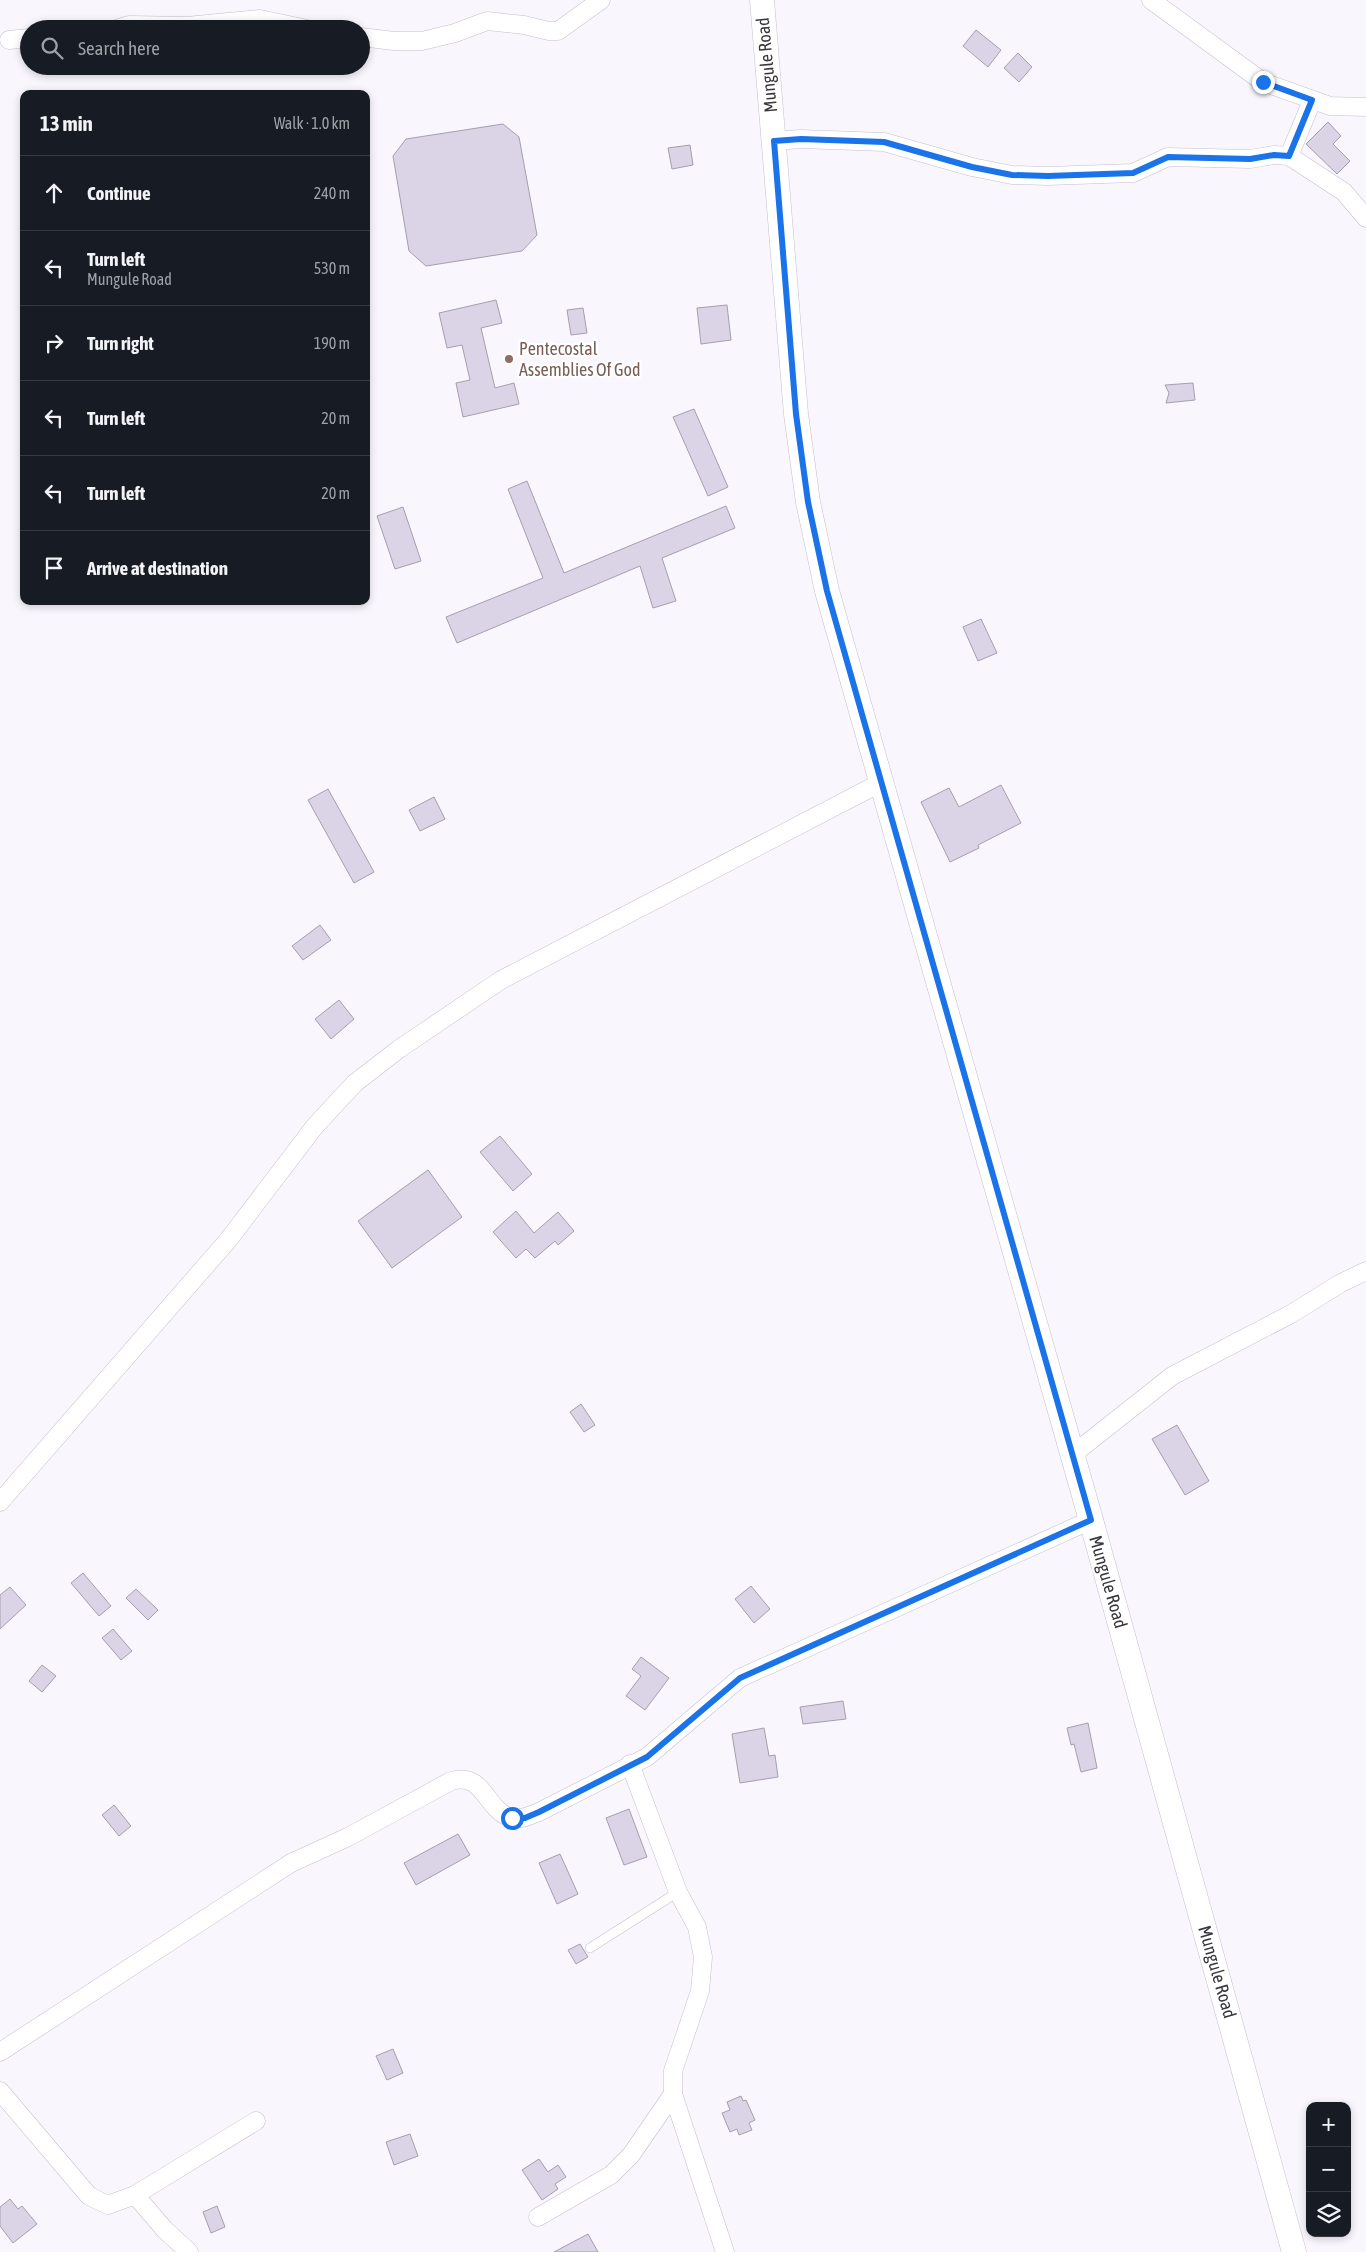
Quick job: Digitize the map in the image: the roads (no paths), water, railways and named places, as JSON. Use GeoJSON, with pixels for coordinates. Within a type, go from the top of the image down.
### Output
{"type":"FeatureCollection","features":[{"type":"Feature","properties":{"kind":"street"},"geometry":{"type":"LineString","coordinates":[[370,38],[394,41],[422,41],[455,33],[487,21],[558,31],[601,0]]}},
{"type":"Feature","properties":{"kind":"street","name":"Mungule Road"},"geometry":{"type":"LineString","coordinates":[[762,0],[796,414],[808,502],[827,591],[1091,1520],[1294,2252]]}},
{"type":"Feature","properties":{"kind":"street"},"geometry":{"type":"LineString","coordinates":[[1151,0],[1263,82],[1330,106],[1366,107]]}},
{"type":"Feature","properties":{"kind":"street"},"geometry":{"type":"LineString","coordinates":[[9,40],[20,39]]}},
{"type":"Feature","properties":{"kind":"street"},"geometry":{"type":"LineString","coordinates":[[1289,156],[1312,100]]}},
{"type":"Feature","properties":{"kind":"street"},"geometry":{"type":"LineString","coordinates":[[774,141],[801,139],[884,142],[972,167],[1012,175],[1048,176],[1133,173],[1168,157],[1250,159],[1274,155],[1289,156],[1344,192],[1366,218]]}},
{"type":"Feature","properties":{"kind":"street"},"geometry":{"type":"LineString","coordinates":[[0,1502],[229,1238],[315,1126],[355,1083],[399,1049],[501,980],[882,782]]}},
{"type":"Feature","properties":{"kind":"street"},"geometry":{"type":"LineString","coordinates":[[1072,1455],[1172,1376],[1292,1314],[1341,1283],[1366,1271]]}},
{"type":"Feature","properties":{"kind":"street"},"geometry":{"type":"LineString","coordinates":[[0,2052],[291,1863],[348,1837],[451,1782],[461,1778],[471,1781],[501,1812],[512,1818],[525,1818],[647,1757],[740,1678],[1091,1520]]}},
{"type":"Feature","properties":{"kind":"street"},"geometry":{"type":"LineString","coordinates":[[630,1764],[678,1892],[697,1927],[703,1958],[700,1991],[674,2071],[673,2094],[725,2252]]}},
{"type":"Feature","properties":{"kind":"street"},"geometry":{"type":"LineString","coordinates":[[0,2091],[89,2196],[108,2205],[135,2195],[256,2121]]}},
{"type":"Feature","properties":{"kind":"street"},"geometry":{"type":"LineString","coordinates":[[538,2217],[611,2175],[631,2155],[673,2094]]}},
{"type":"Feature","properties":{"kind":"street"},"geometry":{"type":"LineString","coordinates":[[135,2195],[165,2230],[189,2252]]}},
{"type":"Feature","properties":{"kind":"lane"},"geometry":{"type":"LineString","coordinates":[[590,1948],[678,1892]]}},
{"type":"Feature","properties":{"kind":"place","name":"Pentecostal Assemblies Of God"},"geometry":{"type":"Point","coordinates":[509,359]}}]}
